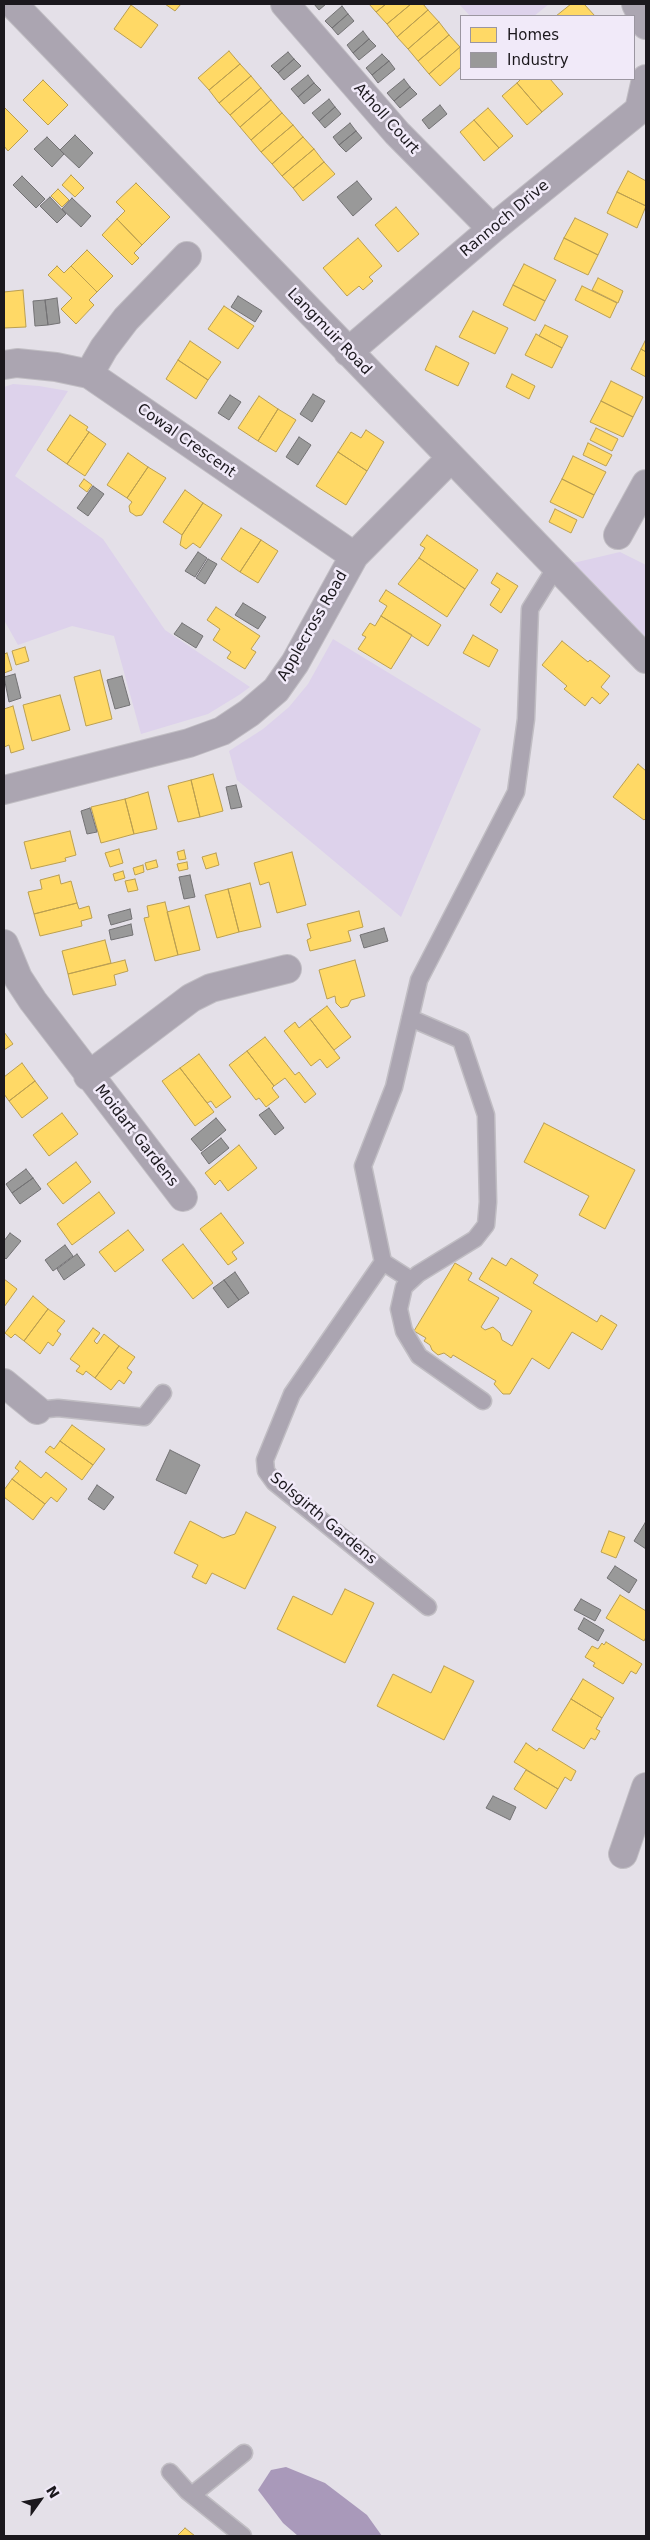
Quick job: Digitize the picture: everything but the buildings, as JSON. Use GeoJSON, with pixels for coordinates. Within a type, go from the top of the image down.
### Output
{"type":"FeatureCollection","features":[{"type":"Feature","properties":{"kind":"street","name":"Langmuir Road"},"geometry":{"type":"LineString","coordinates":[[13,4],[450,459],[646,659]]}},
{"type":"Feature","properties":{"kind":"street","name":"Atholl Court"},"geometry":{"type":"LineString","coordinates":[[285,4],[397,133],[492,229]]}},
{"type":"Feature","properties":{"kind":"street"},"geometry":{"type":"LineString","coordinates":[[636,4],[646,24]]}},
{"type":"Feature","properties":{"kind":"street","name":"Rannoch Drive"},"geometry":{"type":"LineString","coordinates":[[348,352],[492,229],[642,112],[646,79]]}},
{"type":"Feature","properties":{"kind":"street"},"geometry":{"type":"LineString","coordinates":[[89,374],[104,348],[126,319],[187,256]]}},
{"type":"Feature","properties":{"kind":"street","name":"Cowal Crescent"},"geometry":{"type":"LineString","coordinates":[[4,365],[17,363],[56,367],[89,374],[354,556]]}},
{"type":"Feature","properties":{"kind":"street","name":"Applecross Road"},"geometry":{"type":"LineString","coordinates":[[4,790],[189,743],[222,730],[249,713],[276,690],[295,663],[354,556],[450,459]]}},
{"type":"Feature","properties":{"kind":"street"},"geometry":{"type":"LineString","coordinates":[[618,535],[646,484]]}},
{"type":"Feature","properties":{"kind":"street","name":"Moidart Gardens"},"geometry":{"type":"LineString","coordinates":[[4,944],[18,978],[88,1076],[183,1197]]}},
{"type":"Feature","properties":{"kind":"street","name":"Moidart Gardens"},"geometry":{"type":"LineString","coordinates":[[88,1076],[191,998],[211,988],[287,969]]}},
{"type":"Feature","properties":{"kind":"street"},"geometry":{"type":"LineString","coordinates":[[4,1383],[37,1410]]}},
{"type":"Feature","properties":{"kind":"street"},"geometry":{"type":"LineString","coordinates":[[623,1854],[646,1788]]}},
{"type":"Feature","properties":{"kind":"lane"},"geometry":{"type":"LineString","coordinates":[[411,1280],[383,1262],[363,1166],[394,1087],[419,980],[516,792],[526,719],[530,609],[556,567]]}},
{"type":"Feature","properties":{"kind":"lane"},"geometry":{"type":"LineString","coordinates":[[410,1018],[461,1040],[486,1115],[488,1202],[486,1225],[475,1239],[411,1280],[404,1287],[400,1299],[404,1331],[419,1356],[482,1400]]}},
{"type":"Feature","properties":{"kind":"lane","name":"Solsgirth Gardens"},"geometry":{"type":"LineString","coordinates":[[383,1262],[292,1394],[265,1460],[266,1471],[274,1482],[428,1607]]}},
{"type":"Feature","properties":{"kind":"lane"},"geometry":{"type":"LineString","coordinates":[[37,1410],[58,1408],[144,1417],[163,1393]]}},
{"type":"Feature","properties":{"kind":"lane"},"geometry":{"type":"LineString","coordinates":[[192,2495],[244,2453]]}},
{"type":"Feature","properties":{"kind":"lane"},"geometry":{"type":"LineString","coordinates":[[170,2472],[192,2495],[243,2536]]}},
{"type":"Feature","properties":{"kind":"shaded area"},"geometry":{"type":"Polygon","coordinates":[[[459,4],[549,4],[535,15],[469,15],[459,4]]]}},
{"type":"Feature","properties":{"kind":"shaded area"},"geometry":{"type":"Polygon","coordinates":[[[13,384],[68,391],[15,476],[103,539],[165,630],[250,687],[208,714],[141,734],[114,636],[72,626],[18,645],[4,620],[4,387],[13,384]]]}},
{"type":"Feature","properties":{"kind":"shaded area"},"geometry":{"type":"Polygon","coordinates":[[[620,552],[646,565],[646,659],[556,567],[620,552]]]}},
{"type":"Feature","properties":{"kind":"shaded area"},"geometry":{"type":"Polygon","coordinates":[[[333,639],[481,729],[401,917],[237,780],[229,751],[263,729],[289,707],[308,684],[333,639]]]}},
{"type":"Feature","properties":{"kind":"shaded area"},"geometry":{"type":"Polygon","coordinates":[[[286,2467],[325,2483],[367,2515],[382,2536],[298,2536],[283,2523],[258,2490],[271,2470],[286,2467]]]}}]}
